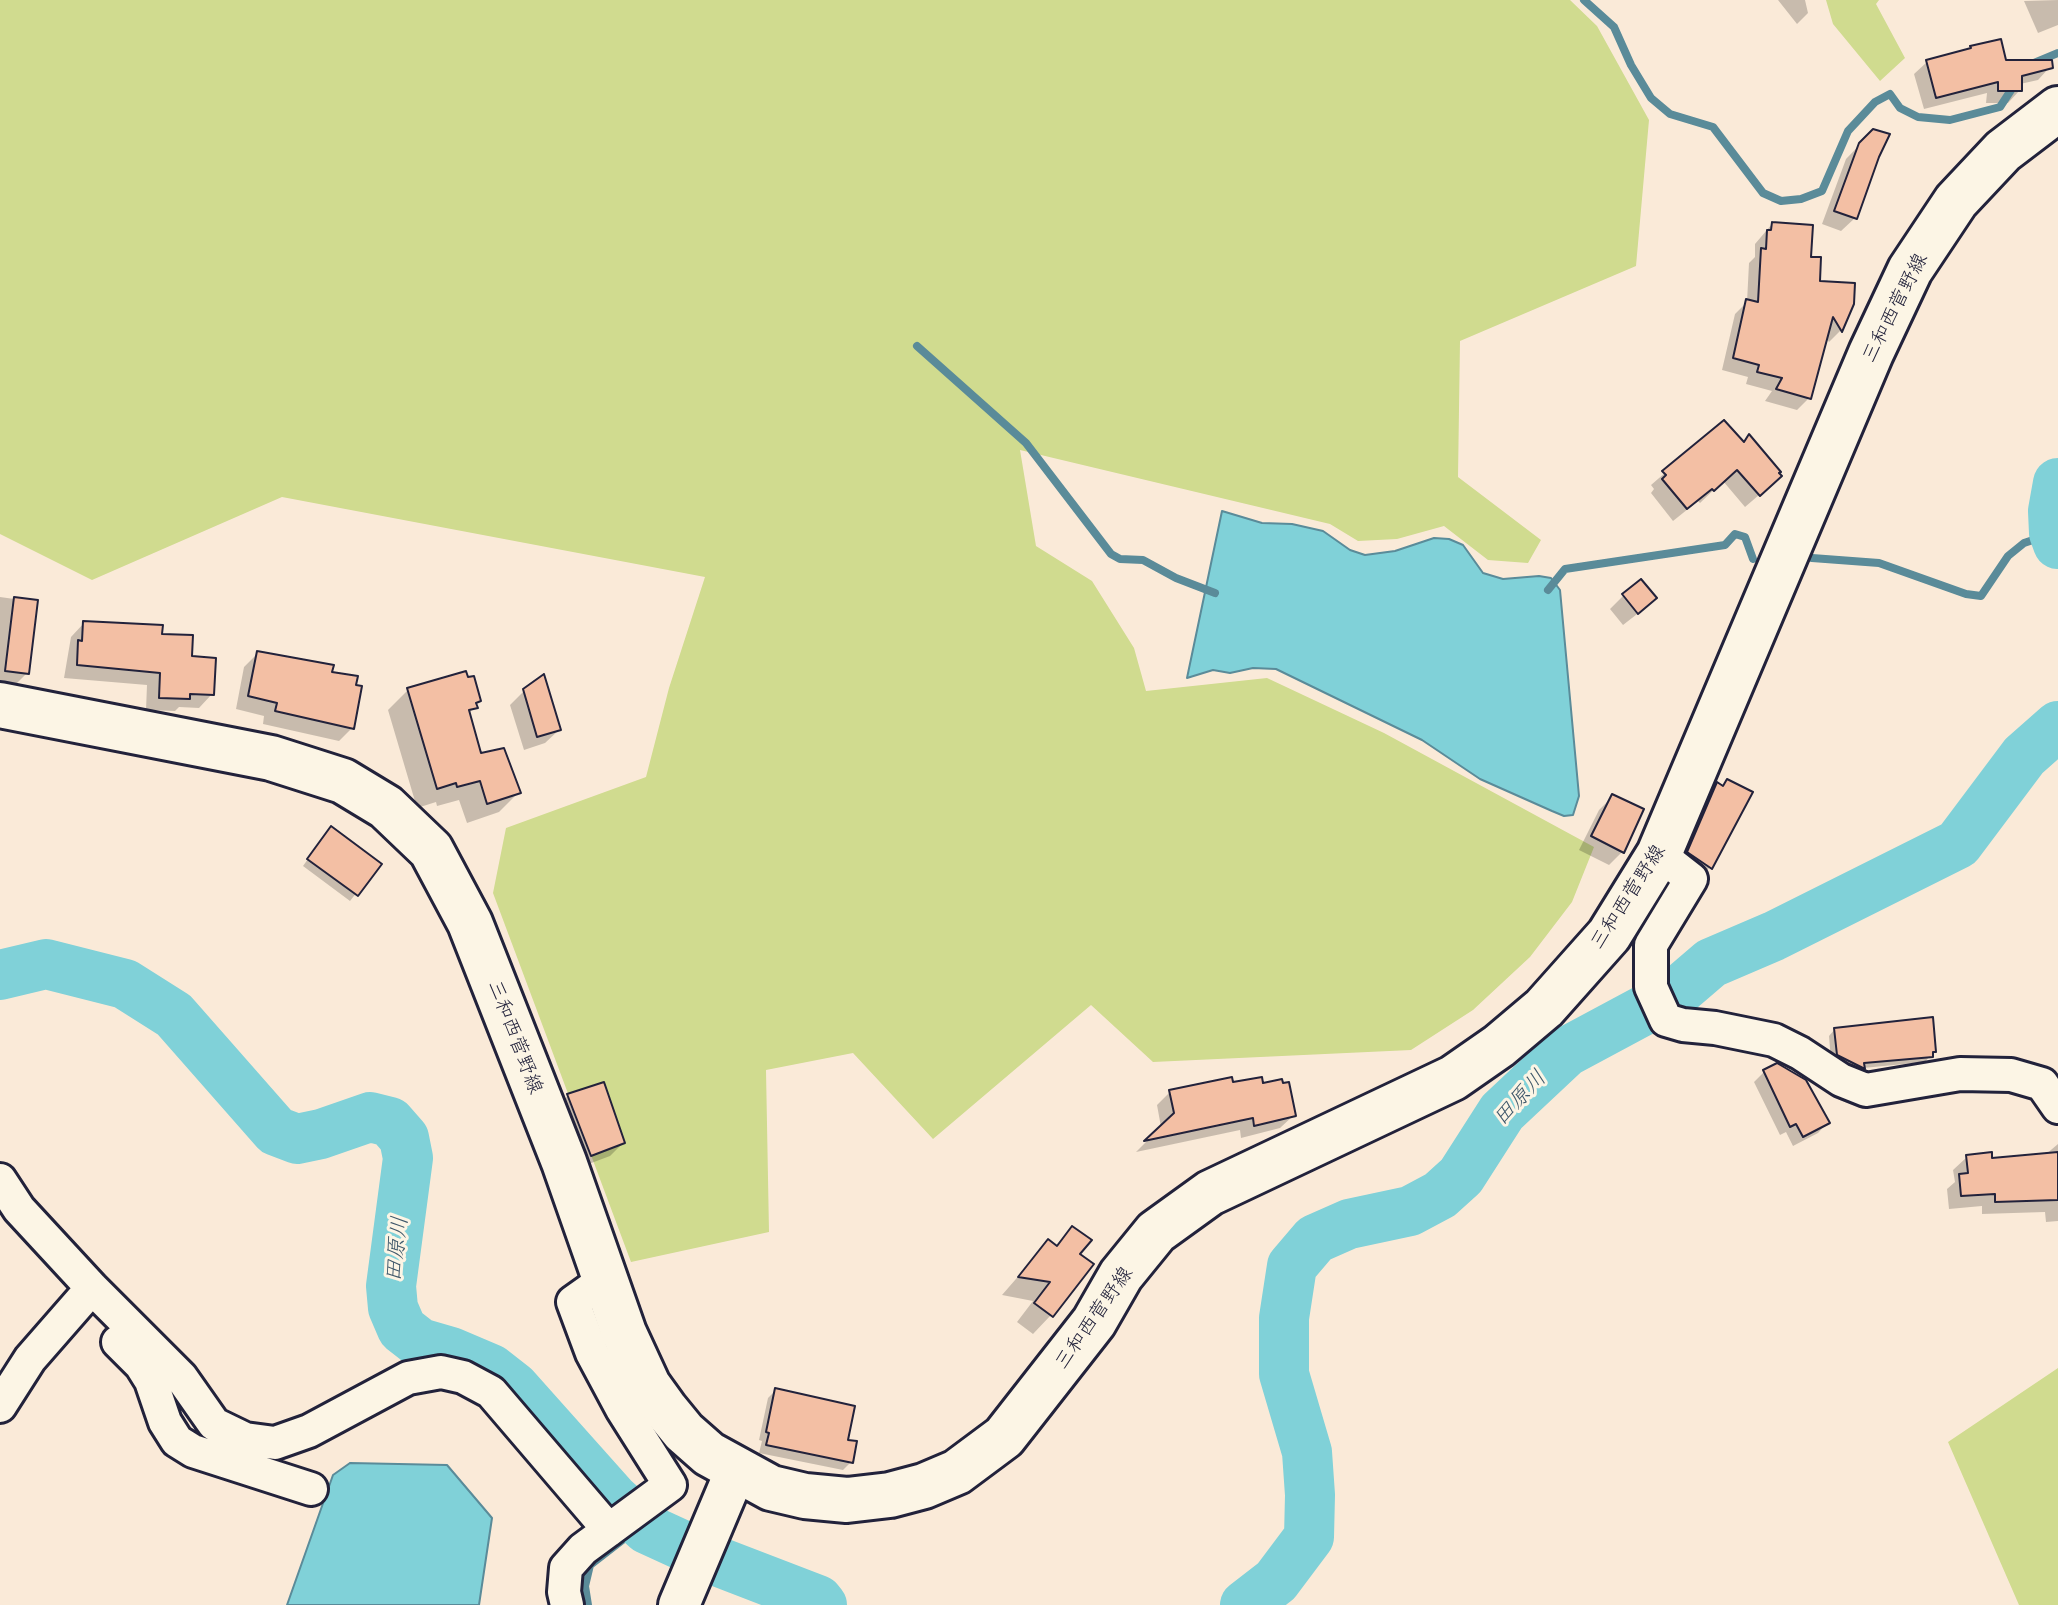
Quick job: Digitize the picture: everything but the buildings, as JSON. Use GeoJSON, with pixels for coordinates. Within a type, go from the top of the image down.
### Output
{"type":"FeatureCollection","features":[{"type":"Feature","properties":{"kind":"main road","name":"三和西菅野線"},"geometry":{"type":"LineString","coordinates":[[0,705],[271,758],[343,781],[386,807],[431,850],[470,923],[564,1162],[624,1333],[648,1385],[684,1432],[709,1454],[736,1470],[771,1488],[805,1496],[847,1500],[890,1495],[924,1486],[957,1472],[1004,1437],[1094,1322],[1121,1275],[1156,1232],[1210,1193],[1453,1078],[1499,1046],[1544,1008],[1609,935],[1659,854],[1865,367],[1910,270],[1956,201],[2003,151],[2058,109]]}},
{"type":"Feature","properties":{"kind":"street"},"geometry":{"type":"LineString","coordinates":[[1659,854],[1691,879],[1651,945],[1651,987],[1666,1020],[1774,1040],[1841,1080],[1866,1090],[1960,1074],[2011,1075],[2042,1084],[2058,1107]]}},
{"type":"Feature","properties":{"kind":"street"},"geometry":{"type":"LineString","coordinates":[[0,1180],[19,1209],[141,1365],[151,1381],[165,1422],[177,1441],[193,1451],[311,1489]]}},
{"type":"Feature","properties":{"kind":"street"},"geometry":{"type":"LineString","coordinates":[[567,1605],[564,1592],[566,1568],[583,1549],[670,1485],[622,1409],[592,1353],[573,1302],[604,1280]]}},
{"type":"Feature","properties":{"kind":"street"},"geometry":{"type":"LineString","coordinates":[[86,1295],[181,1377],[214,1424],[245,1439],[275,1443],[309,1431],[408,1378],[441,1372],[463,1377],[491,1392],[621,1521]]}},
{"type":"Feature","properties":{"kind":"street"},"geometry":{"type":"LineString","coordinates":[[0,1406],[30,1359],[86,1295]]}},
{"type":"Feature","properties":{"kind":"street"},"geometry":{"type":"LineString","coordinates":[[685,1592],[736,1470]]}},
{"type":"Feature","properties":{"kind":"green space"},"geometry":{"type":"Polygon","coordinates":[[[0,0],[1570,0],[1597,26],[1649,120],[1636,266],[1460,341],[1458,477],[1541,540],[1528,563],[1488,560],[1444,526],[1397,539],[1358,541],[1330,524],[1020,450],[1036,546],[1092,581],[1134,648],[1146,691],[1267,678],[1384,733],[1594,847],[1572,902],[1530,957],[1473,1010],[1411,1050],[1153,1062],[1091,1005],[933,1139],[853,1053],[766,1070],[769,1232],[631,1262],[493,893],[506,828],[646,777],[669,688],[705,577],[282,497],[92,580],[0,534],[0,0]]]}},
{"type":"Feature","properties":{"kind":"green space"},"geometry":{"type":"Polygon","coordinates":[[[1826,0],[1879,0],[1876,4],[1905,58],[1880,81],[1833,24],[1826,0]]]}},
{"type":"Feature","properties":{"kind":"green space"},"geometry":{"type":"Polygon","coordinates":[[[2058,1368],[2058,1605],[2019,1605],[1948,1442],[2058,1368]]]}},
{"type":"Feature","properties":{"kind":"water"},"geometry":{"type":"Polygon","coordinates":[[[1222,511],[1262,523],[1292,524],[1323,531],[1350,550],[1365,555],[1395,551],[1434,538],[1449,539],[1463,545],[1483,573],[1503,579],[1551,578],[1560,590],[1579,796],[1573,815],[1564,816],[1480,779],[1422,740],[1276,669],[1253,668],[1230,673],[1213,670],[1187,678],[1222,511]]]}},
{"type":"Feature","properties":{"kind":"water"},"geometry":{"type":"Polygon","coordinates":[[[350,1463],[447,1465],[492,1518],[479,1605],[287,1605],[333,1475],[350,1463]]]}},
{"type":"Feature","properties":{"kind":"waterway"},"geometry":{"type":"LineString","coordinates":[[1584,0],[1614,27],[1631,65],[1651,98],[1670,114],[1713,127],[1763,193],[1781,201],[1801,199],[1822,191],[1848,131],[1875,102],[1890,94],[1900,108],[1918,117],[1950,120],[2000,107],[2015,84]]}},
{"type":"Feature","properties":{"kind":"waterway"},"geometry":{"type":"LineString","coordinates":[[2034,63],[2058,53]]}},
{"type":"Feature","properties":{"kind":"waterway"},"geometry":{"type":"LineString","coordinates":[[917,346],[1026,443],[1111,554],[1120,559],[1143,560],[1176,578],[1215,593]]}},
{"type":"Feature","properties":{"kind":"waterway","name":"田原川"},"geometry":{"type":"LineString","coordinates":[[2058,483],[2053,511],[2058,544]]}},
{"type":"Feature","properties":{"kind":"waterway"},"geometry":{"type":"LineString","coordinates":[[1812,558],[1879,563],[1966,594],[1981,596],[2008,556],[2024,543],[2054,533]]}},
{"type":"Feature","properties":{"kind":"waterway"},"geometry":{"type":"LineString","coordinates":[[1548,590],[1565,569],[1725,545],[1735,534],[1745,537],[1753,559]]}},
{"type":"Feature","properties":{"kind":"waterway","name":"田原川"},"geometry":{"type":"LineString","coordinates":[[1245,1605],[1276,1581],[1309,1537],[1307,1452],[1284,1374],[1284,1318],[1292,1266],[1315,1239],[1349,1224],[1410,1211],[1440,1195],[1461,1176],[1502,1112],[1566,1052],[1676,993],[1711,963],[1774,936],[1958,844],[2024,756],[2058,726]]}},
{"type":"Feature","properties":{"kind":"waterway","name":"田原川"},"geometry":{"type":"LineString","coordinates":[[0,975],[46,964],[125,984],[174,1015],[276,1131],[297,1139],[370,1117],[390,1122],[404,1138],[408,1158],[391,1286],[393,1308],[402,1329],[420,1343],[491,1369],[514,1387],[613,1498],[647,1529],[719,1562],[818,1600],[822,1605]]}},
{"type":"Feature","properties":{"kind":"waterway"},"geometry":{"type":"LineString","coordinates":[[588,1605],[585,1586],[590,1565],[630,1534]]}}]}
